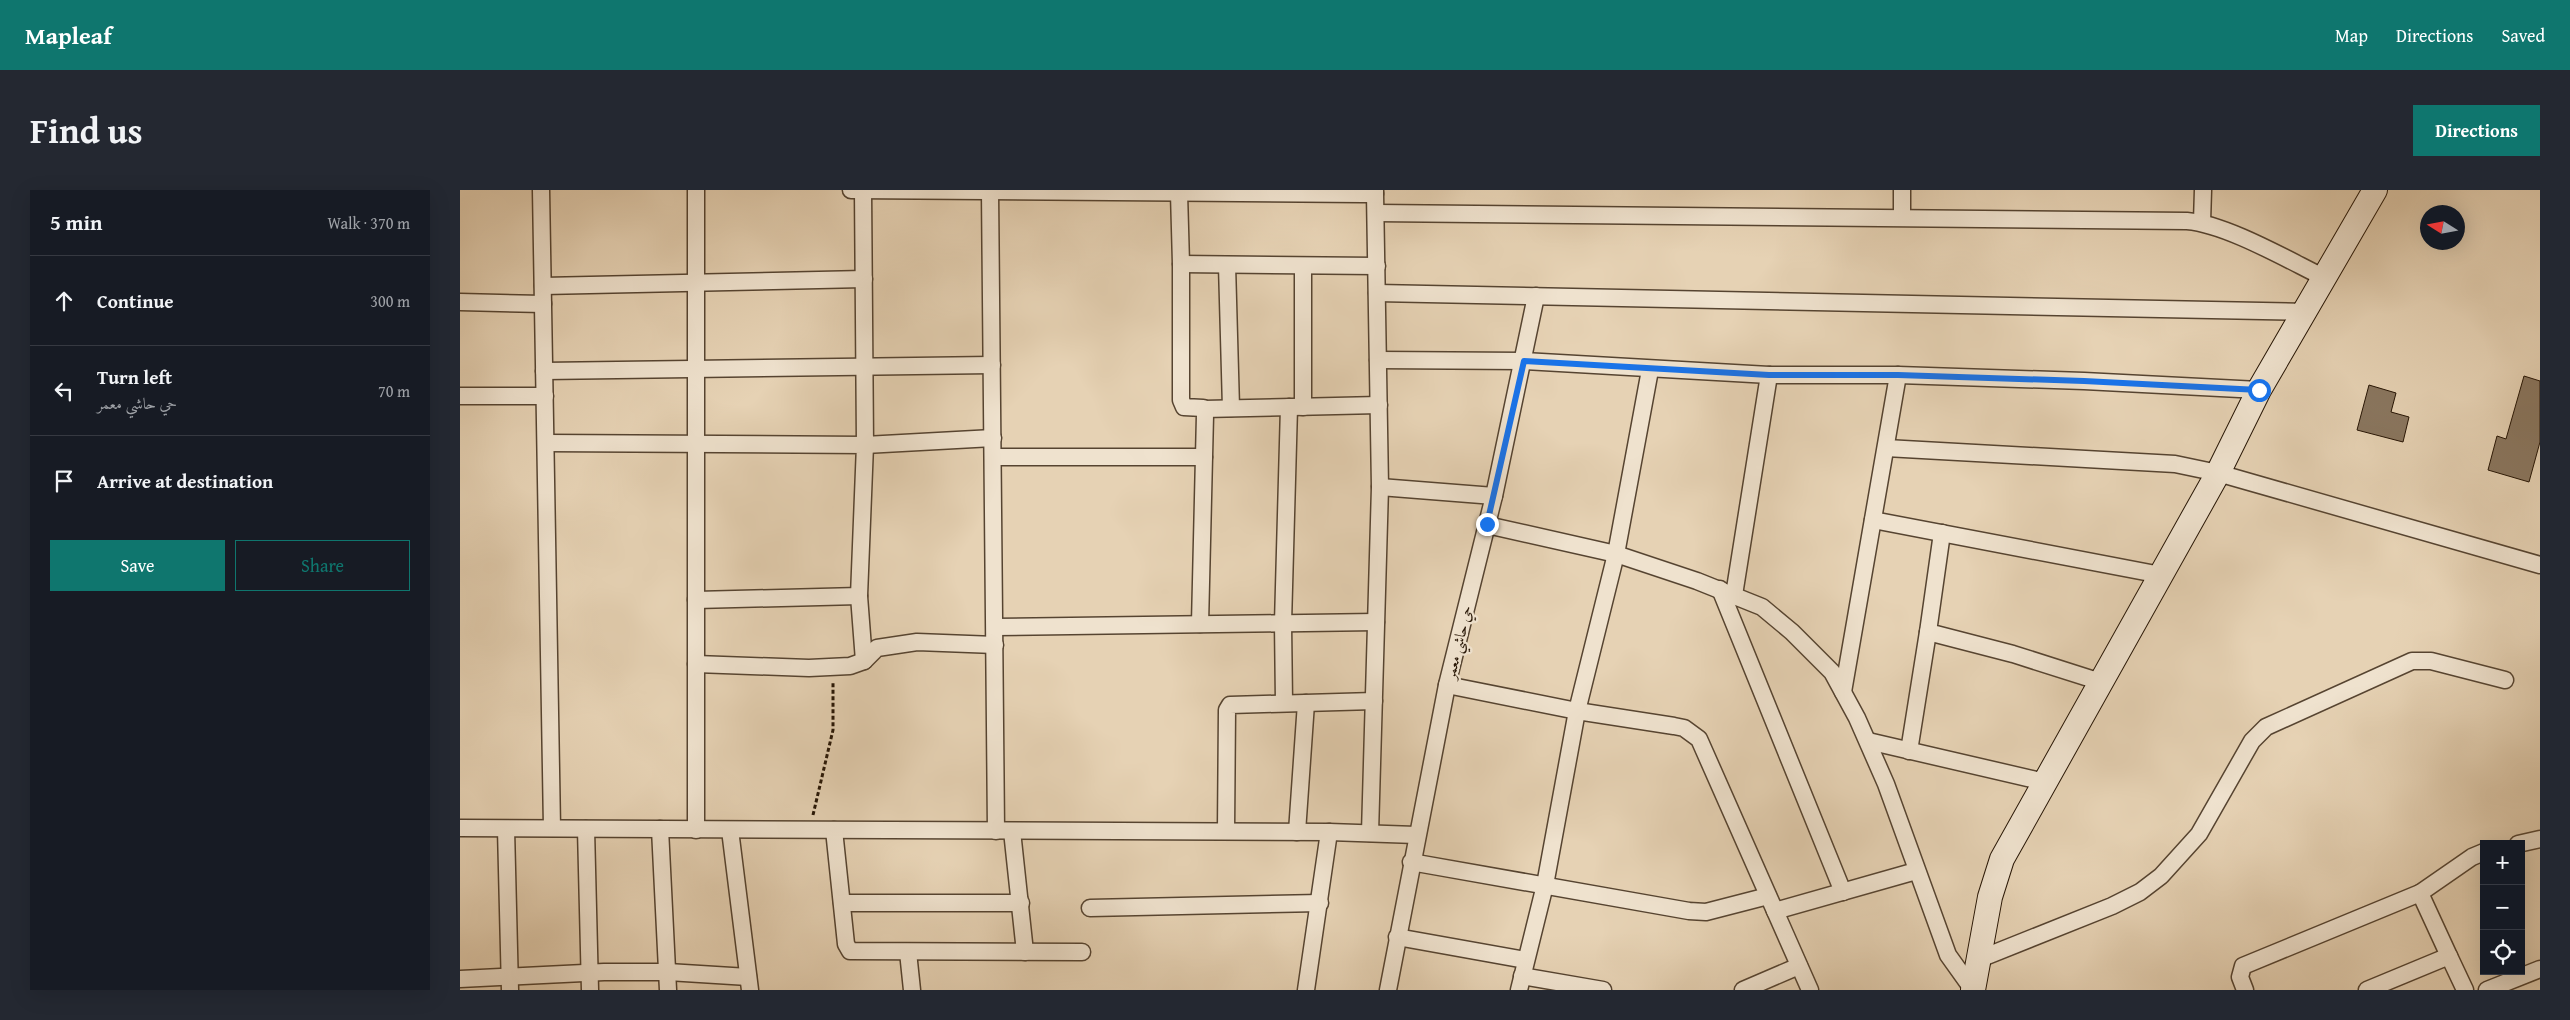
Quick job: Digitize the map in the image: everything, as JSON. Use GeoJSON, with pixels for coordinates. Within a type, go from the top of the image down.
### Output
{"type":"FeatureCollection","features":[{"type":"Feature","properties":{"kind":"street"},"geometry":{"type":"LineString","coordinates":[[542,190],[552,828]]}},
{"type":"Feature","properties":{"kind":"street"},"geometry":{"type":"LineString","coordinates":[[696,190],[696,830]]}},
{"type":"Feature","properties":{"kind":"street"},"geometry":{"type":"LineString","coordinates":[[851,190],[1179,193],[1375,192],[1380,487],[1370,833]]}},
{"type":"Feature","properties":{"kind":"street"},"geometry":{"type":"LineString","coordinates":[[864,190],[865,445],[859,596],[864,661]]}},
{"type":"Feature","properties":{"kind":"street"},"geometry":{"type":"LineString","coordinates":[[1902,190],[1902,217]]}},
{"type":"Feature","properties":{"kind":"street"},"geometry":{"type":"LineString","coordinates":[[2202,222],[2203,190]]}},
{"type":"Feature","properties":{"kind":"street"},"geometry":{"type":"LineString","coordinates":[[1973,990],[1990,897],[2002,859],[2218,473],[2259,390],[2306,312],[2375,190]]}},
{"type":"Feature","properties":{"kind":"street"},"geometry":{"type":"LineString","coordinates":[[990,191],[996,831]]}},
{"type":"Feature","properties":{"kind":"street"},"geometry":{"type":"LineString","coordinates":[[1179,193],[1181,400],[1184,407],[1204,409],[1379,405]]}},
{"type":"Feature","properties":{"kind":"street"},"geometry":{"type":"LineString","coordinates":[[1376,213],[1902,217],[2202,222],[2325,278]]}},
{"type":"Feature","properties":{"kind":"street"},"geometry":{"type":"LineString","coordinates":[[1181,264],[1377,266]]}},
{"type":"Feature","properties":{"kind":"street"},"geometry":{"type":"LineString","coordinates":[[1227,265],[1231,408]]}},
{"type":"Feature","properties":{"kind":"street"},"geometry":{"type":"LineString","coordinates":[[1284,703],[1283,623],[1303,266]]}},
{"type":"Feature","properties":{"kind":"street"},"geometry":{"type":"LineString","coordinates":[[543,286],[696,281],[864,279]]}},
{"type":"Feature","properties":{"kind":"street"},"geometry":{"type":"LineString","coordinates":[[1377,292],[2306,312]]}},
{"type":"Feature","properties":{"kind":"street","name":"حي حاشي معمر"},"geometry":{"type":"LineString","coordinates":[[1388,990],[1416,836],[1447,685],[1494,496],[1524,361],[1536,296]]}},
{"type":"Feature","properties":{"kind":"street"},"geometry":{"type":"LineString","coordinates":[[460,302],[543,304]]}},
{"type":"Feature","properties":{"kind":"street"},"geometry":{"type":"LineString","coordinates":[[1378,360],[1524,361],[1650,370],[1769,375],[1898,375],[2084,381],[2259,390]]}},
{"type":"Feature","properties":{"kind":"street"},"geometry":{"type":"LineString","coordinates":[[544,371],[992,366]]}},
{"type":"Feature","properties":{"kind":"street"},"geometry":{"type":"LineString","coordinates":[[1603,990],[1520,983],[1545,885],[1577,711],[1616,554],[1650,370]]}},
{"type":"Feature","properties":{"kind":"street"},"geometry":{"type":"LineString","coordinates":[[1769,375],[1727,592],[1843,892]]}},
{"type":"Feature","properties":{"kind":"street"},"geometry":{"type":"LineString","coordinates":[[1843,692],[1898,375]]}},
{"type":"Feature","properties":{"kind":"street"},"geometry":{"type":"LineString","coordinates":[[460,396],[545,396]]}},
{"type":"Feature","properties":{"kind":"street"},"geometry":{"type":"LineString","coordinates":[[1200,624],[1204,409]]}},
{"type":"Feature","properties":{"kind":"street"},"geometry":{"type":"LineString","coordinates":[[546,444],[865,445],[993,438]]}},
{"type":"Feature","properties":{"kind":"street"},"geometry":{"type":"LineString","coordinates":[[1886,448],[2175,464],[2218,473],[2540,565]]}},
{"type":"Feature","properties":{"kind":"street"},"geometry":{"type":"LineString","coordinates":[[993,457],[1204,457]]}},
{"type":"Feature","properties":{"kind":"street"},"geometry":{"type":"LineString","coordinates":[[1380,487],[1494,496]]}},
{"type":"Feature","properties":{"kind":"street"},"geometry":{"type":"LineString","coordinates":[[1873,520],[2161,575]]}},
{"type":"Feature","properties":{"kind":"street"},"geometry":{"type":"LineString","coordinates":[[1487,524],[1616,554],[1727,592],[1762,607],[1776,618],[1832,672],[1843,692],[1868,741],[1886,784],[1948,955],[1973,990]]}},
{"type":"Feature","properties":{"kind":"street"},"geometry":{"type":"LineString","coordinates":[[1910,751],[1942,533]]}},
{"type":"Feature","properties":{"kind":"street"},"geometry":{"type":"LineString","coordinates":[[696,600],[859,596]]}},
{"type":"Feature","properties":{"kind":"street"},"geometry":{"type":"LineString","coordinates":[[994,627],[1376,622]]}},
{"type":"Feature","properties":{"kind":"street"},"geometry":{"type":"LineString","coordinates":[[1928,632],[2013,654],[2101,682]]}},
{"type":"Feature","properties":{"kind":"street"},"geometry":{"type":"LineString","coordinates":[[696,664],[850,666],[864,661],[877,648],[917,642],[995,645]]}},
{"type":"Feature","properties":{"kind":"street"},"geometry":{"type":"LineString","coordinates":[[1977,960],[2112,906],[2140,892],[2161,876],[2199,834],[2252,741],[2266,728],[2412,661],[2431,661],[2505,680]]}},
{"type":"Feature","properties":{"kind":"street"},"geometry":{"type":"LineString","coordinates":[[1447,685],[1577,711],[1684,728],[1699,739],[1810,990]]}},
{"type":"Feature","properties":{"kind":"street"},"geometry":{"type":"LineString","coordinates":[[1226,831],[1227,710],[1235,704],[1374,701]]}},
{"type":"Feature","properties":{"kind":"street"},"geometry":{"type":"LineString","coordinates":[[1297,832],[1306,703]]}},
{"type":"Feature","properties":{"kind":"street"},"geometry":{"type":"LineString","coordinates":[[1868,741],[2045,782]]}},
{"type":"Feature","properties":{"kind":"street"},"geometry":{"type":"LineString","coordinates":[[460,828],[1226,831],[1370,833],[1416,836]]}},
{"type":"Feature","properties":{"kind":"street"},"geometry":{"type":"LineString","coordinates":[[506,829],[510,984]]}},
{"type":"Feature","properties":{"kind":"street"},"geometry":{"type":"LineString","coordinates":[[586,829],[590,990]]}},
{"type":"Feature","properties":{"kind":"street"},"geometry":{"type":"LineString","coordinates":[[660,829],[668,990]]}},
{"type":"Feature","properties":{"kind":"street"},"geometry":{"type":"LineString","coordinates":[[460,979],[510,984],[590,973],[668,972],[749,984],[730,830]]}},
{"type":"Feature","properties":{"kind":"street"},"geometry":{"type":"LineString","coordinates":[[834,830],[846,944],[850,951],[1082,952]]}},
{"type":"Feature","properties":{"kind":"street"},"geometry":{"type":"LineString","coordinates":[[1012,831],[1025,952]]}},
{"type":"Feature","properties":{"kind":"street"},"geometry":{"type":"LineString","coordinates":[[1306,990],[1329,832]]}},
{"type":"Feature","properties":{"kind":"street"},"geometry":{"type":"LineString","coordinates":[[2525,842],[2540,839]]}},
{"type":"Feature","properties":{"kind":"street"},"geometry":{"type":"LineString","coordinates":[[2245,990],[2240,977],[2243,966],[2420,893],[2472,857],[2480,854]]}},
{"type":"Feature","properties":{"kind":"street"},"geometry":{"type":"LineString","coordinates":[[1412,862],[1689,911],[1706,912],[1843,892],[1916,871]]}},
{"type":"Feature","properties":{"kind":"street"},"geometry":{"type":"LineString","coordinates":[[2420,893],[2465,990]]}},
{"type":"Feature","properties":{"kind":"street"},"geometry":{"type":"LineString","coordinates":[[842,903],[1021,903]]}},
{"type":"Feature","properties":{"kind":"street"},"geometry":{"type":"LineString","coordinates":[[1090,908],[1320,903]]}},
{"type":"Feature","properties":{"kind":"street"},"geometry":{"type":"LineString","coordinates":[[1397,937],[1525,960]]}},
{"type":"Feature","properties":{"kind":"street"},"geometry":{"type":"LineString","coordinates":[[908,952],[912,990]]}},
{"type":"Feature","properties":{"kind":"street"},"geometry":{"type":"LineString","coordinates":[[2367,990],[2449,956]]}},
{"type":"Feature","properties":{"kind":"street"},"geometry":{"type":"LineString","coordinates":[[1743,990],[1799,966]]}},
{"type":"Feature","properties":{"kind":"street"},"geometry":{"type":"LineString","coordinates":[[2487,990],[2540,969]]}},
{"type":"Feature","properties":{"kind":"path"},"geometry":{"type":"LineString","coordinates":[[810,830],[833,730],[833,667]]}},
{"type":"Feature","properties":{"kind":"building"},"geometry":{"type":"Polygon","coordinates":[[[2524,376],[2540,381],[2540,442],[2529,482],[2488,470],[2497,436],[2506,439],[2524,376]]]}},
{"type":"Feature","properties":{"kind":"building"},"geometry":{"type":"Polygon","coordinates":[[[2369,385],[2396,393],[2391,412],[2409,417],[2403,442],[2357,430],[2369,385]]]}},
{"type":"Feature","properties":{"kind":"route"},"geometry":{"type":"LineString","coordinates":[[1487,524],[1524,361],[1650,370],[1769,375],[1898,375],[2084,381],[2259,390]]}}]}
